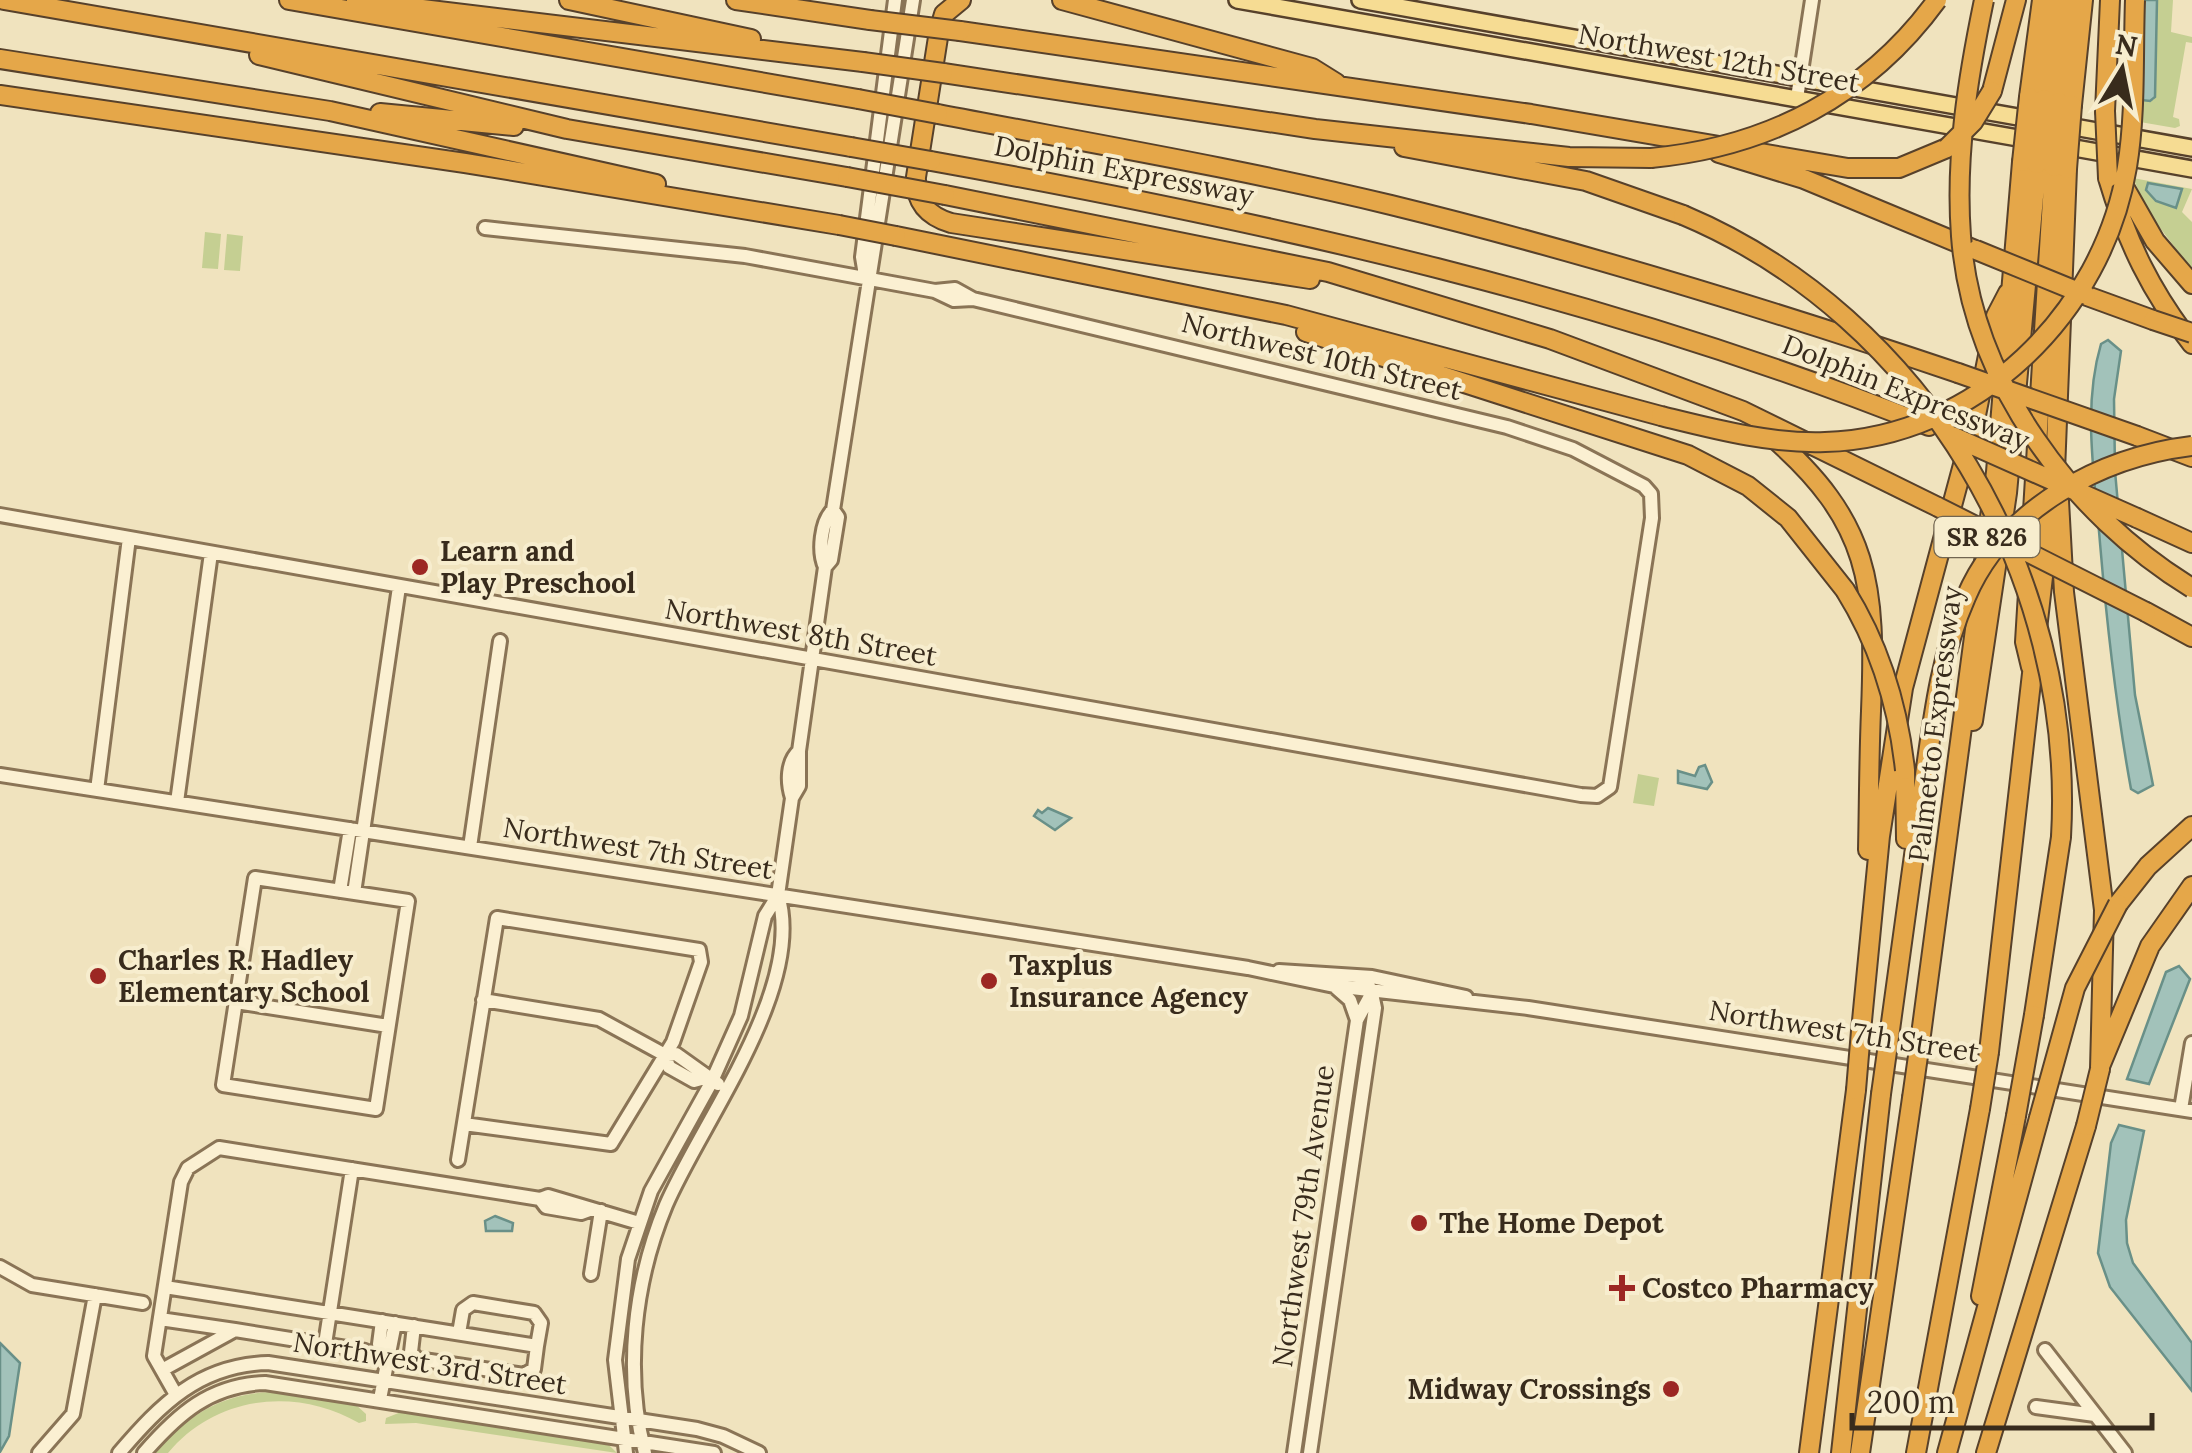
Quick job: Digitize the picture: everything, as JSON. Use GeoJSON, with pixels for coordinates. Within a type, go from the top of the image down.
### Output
{"type":"FeatureCollection","features":[{"type":"Feature","properties":{"kind":"highway","name":"Dolphin Expressway"},"geometry":{"type":"LineString","coordinates":[[4,0],[931,161],[1225,217],[1498,283],[1738,356],[1947,434],[2192,543]]}},
{"type":"Feature","properties":{"kind":"highway","name":"Dolphin Expressway"},"geometry":{"type":"LineString","coordinates":[[289,0],[938,114],[1300,185],[1473,226],[1796,318],[2192,457]]}},
{"type":"Feature","properties":{"kind":"highway"},"geometry":{"type":"LineString","coordinates":[[351,0],[864,62],[1316,129],[1570,157],[1652,158],[1722,146],[1812,114],[1876,69],[1937,0]]}},
{"type":"Feature","properties":{"kind":"highway"},"geometry":{"type":"LineString","coordinates":[[569,0],[819,56]]}},
{"type":"Feature","properties":{"kind":"highway"},"geometry":{"type":"LineString","coordinates":[[736,0],[1341,86],[1868,170],[1909,166],[1948,148],[1973,122],[1992,91],[2016,0]]}},
{"type":"Feature","properties":{"kind":"highway"},"geometry":{"type":"LineString","coordinates":[[811,0],[870,20]]}},
{"type":"Feature","properties":{"kind":"highway"},"geometry":{"type":"LineString","coordinates":[[960,0],[944,14],[939,31],[916,177],[918,198],[931,214],[951,223],[1369,287]]}},
{"type":"Feature","properties":{"kind":"highway"},"geometry":{"type":"LineString","coordinates":[[1062,0],[1312,68],[1341,86]]}},
{"type":"Feature","properties":{"kind":"highway"},"geometry":{"type":"LineString","coordinates":[[1984,0],[1962,123],[1961,236],[1974,306],[2006,388],[2066,479],[2093,513],[2126,542],[2192,588]]}},
{"type":"Feature","properties":{"kind":"highway","name":"Palmetto Expressway"},"geometry":{"type":"LineString","coordinates":[[1916,1453],[1980,1109],[2034,682],[2056,471],[2045,166],[2051,101],[2042,0]]}},
{"type":"Feature","properties":{"kind":"highway"},"geometry":{"type":"LineString","coordinates":[[2051,101],[2058,0]]}},
{"type":"Feature","properties":{"kind":"highway"},"geometry":{"type":"LineString","coordinates":[[2051,101],[2070,0]]}},
{"type":"Feature","properties":{"kind":"highway","name":"Palmetto Expressway"},"geometry":{"type":"LineString","coordinates":[[1860,1453],[1956,790],[1998,458],[2014,284],[2045,166],[2051,101],[2083,0]]}},
{"type":"Feature","properties":{"kind":"highway"},"geometry":{"type":"LineString","coordinates":[[2110,0],[2105,111],[2113,176],[2135,258],[2164,308],[2192,343]]}},
{"type":"Feature","properties":{"kind":"highway"},"geometry":{"type":"LineString","coordinates":[[0,95],[729,204],[1286,315],[1660,416],[1783,440],[1857,438],[1924,420],[1985,390],[2014,369],[2047,336],[2080,290],[2119,200],[2130,130],[2134,0]]}},
{"type":"Feature","properties":{"kind":"highway"},"geometry":{"type":"LineString","coordinates":[[172,30],[322,73],[567,129],[946,195],[1328,272],[1550,340],[1742,412],[2192,637]]}},
{"type":"Feature","properties":{"kind":"highway"},"geometry":{"type":"LineString","coordinates":[[0,59],[330,111],[580,164],[729,204]]}},
{"type":"Feature","properties":{"kind":"highway"},"geometry":{"type":"LineString","coordinates":[[330,111],[567,129]]}},
{"type":"Feature","properties":{"kind":"highway"},"geometry":{"type":"LineString","coordinates":[[1316,129],[1586,181],[1683,215],[1768,260],[1844,316],[1924,397],[1962,454],[2011,551],[2046,656],[2060,742],[2062,836],[2034,1015],[1982,1288],[1980,1321]]}},
{"type":"Feature","properties":{"kind":"highway"},"geometry":{"type":"LineString","coordinates":[[1668,138],[1804,179],[2087,296],[2192,333]]}},
{"type":"Feature","properties":{"kind":"highway"},"geometry":{"type":"LineString","coordinates":[[2034,682],[2026,642],[2045,166]]}},
{"type":"Feature","properties":{"kind":"highway"},"geometry":{"type":"LineString","coordinates":[[1956,790],[1979,699],[2045,166]]}},
{"type":"Feature","properties":{"kind":"highway"},"geometry":{"type":"LineString","coordinates":[[2113,176],[2155,240],[2192,284]]}},
{"type":"Feature","properties":{"kind":"highway"},"geometry":{"type":"LineString","coordinates":[[1809,1453],[1856,1090],[1884,803],[1902,688],[1976,420],[1996,316],[2014,284]]}},
{"type":"Feature","properties":{"kind":"highway"},"geometry":{"type":"LineString","coordinates":[[1211,300],[1688,455],[1748,486],[1788,518],[1845,590],[1875,646],[1890,685],[1905,770],[1907,833],[1890,1036]]}},
{"type":"Feature","properties":{"kind":"highway"},"geometry":{"type":"LineString","coordinates":[[2154,322],[2192,343]]}},
{"type":"Feature","properties":{"kind":"highway"},"geometry":{"type":"LineString","coordinates":[[1742,412],[1798,460],[1828,494],[1858,548],[1868,582],[1874,631],[1867,956]]}},
{"type":"Feature","properties":{"kind":"highway"},"geometry":{"type":"LineString","coordinates":[[1841,1453],[1881,1094],[1926,768],[1954,628],[1966,594],[2021,522],[2081,479],[2152,452],[2192,446]]}},
{"type":"Feature","properties":{"kind":"highway"},"geometry":{"type":"LineString","coordinates":[[2056,471],[2064,592],[2104,910],[2101,1067]]}},
{"type":"Feature","properties":{"kind":"highway"},"geometry":{"type":"LineString","coordinates":[[1947,1453],[2074,988],[2118,904],[2148,866],[2192,826]]}},
{"type":"Feature","properties":{"kind":"highway"},"geometry":{"type":"LineString","coordinates":[[1986,1453],[2101,1067],[2142,964],[2167,917],[2192,886]]}},
{"type":"Feature","properties":{"kind":"highway"},"geometry":{"type":"LineString","coordinates":[[2167,917],[2192,897]]}},
{"type":"Feature","properties":{"kind":"main road","name":"Northwest 12th Street"},"geometry":{"type":"LineString","coordinates":[[1237,0],[2192,169]]}},
{"type":"Feature","properties":{"kind":"main road","name":"Northwest 12th Street"},"geometry":{"type":"LineString","coordinates":[[1360,0],[2192,148]]}},
{"type":"Feature","properties":{"kind":"street"},"geometry":{"type":"LineString","coordinates":[[866,277],[862,257],[895,0]]}},
{"type":"Feature","properties":{"kind":"street"},"geometry":{"type":"LineString","coordinates":[[626,1453],[619,1417],[616,1332],[624,1277],[639,1223],[660,1172],[747,998],[766,916],[778,895],[792,798],[799,786],[803,760],[800,751],[824,567],[831,560],[838,517],[833,510],[866,277],[874,258],[913,0]]}},
{"type":"Feature","properties":{"kind":"street"},"geometry":{"type":"LineString","coordinates":[[1796,98],[1812,0]]}},
{"type":"Feature","properties":{"kind":"street","name":"Northwest 10th Street"},"geometry":{"type":"LineString","coordinates":[[485,228],[746,256],[935,291],[955,290],[973,299],[1507,427],[1588,456],[1649,490],[1652,518],[1614,777],[1607,790],[1594,796]]}},
{"type":"Feature","properties":{"kind":"street","name":"Northwest 8th Street"},"geometry":{"type":"LineString","coordinates":[[0,515],[1594,796]]}},
{"type":"Feature","properties":{"kind":"street"},"geometry":{"type":"LineString","coordinates":[[96,790],[129,538]]}},
{"type":"Feature","properties":{"kind":"street"},"geometry":{"type":"LineString","coordinates":[[177,802],[211,553]]}},
{"type":"Feature","properties":{"kind":"street"},"geometry":{"type":"LineString","coordinates":[[347,892],[399,587]]}},
{"type":"Feature","properties":{"kind":"street"},"geometry":{"type":"LineString","coordinates":[[470,847],[500,640]]}},
{"type":"Feature","properties":{"kind":"street","name":"Northwest 7th Street"},"geometry":{"type":"LineString","coordinates":[[0,775],[1268,971],[1315,983],[1356,978],[1445,990],[1488,1003]]}},
{"type":"Feature","properties":{"kind":"street"},"geometry":{"type":"LineString","coordinates":[[255,878],[408,901],[376,1109],[223,1085],[236,1002],[255,878]]}},
{"type":"Feature","properties":{"kind":"street"},"geometry":{"type":"LineString","coordinates":[[644,1446],[638,1420],[636,1330],[648,1258],[673,1190],[730,1090],[759,1023],[784,919],[778,895]]}},
{"type":"Feature","properties":{"kind":"street"},"geometry":{"type":"LineString","coordinates":[[458,1160],[497,918],[700,950],[701,962],[665,1055],[613,1142],[606,1146],[464,1124]]}},
{"type":"Feature","properties":{"kind":"street","name":"Northwest 7th Street"},"geometry":{"type":"LineString","coordinates":[[1268,971],[1304,969],[1373,992],[1488,1003],[2187,1110]]}},
{"type":"Feature","properties":{"kind":"street"},"geometry":{"type":"LineString","coordinates":[[1356,978],[1373,992]]}},
{"type":"Feature","properties":{"kind":"street"},"geometry":{"type":"LineString","coordinates":[[1335,980],[1350,1000],[1358,1020]]}},
{"type":"Feature","properties":{"kind":"street","name":"Northwest 79th Avenue"},"geometry":{"type":"LineString","coordinates":[[1294,1453],[1358,1020],[1373,992]]}},
{"type":"Feature","properties":{"kind":"street","name":"Northwest 79th Avenue"},"geometry":{"type":"LineString","coordinates":[[1310,1453],[1372,1032],[1373,992]]}},
{"type":"Feature","properties":{"kind":"street"},"geometry":{"type":"LineString","coordinates":[[483,1000],[600,1019],[665,1055],[676,1054],[701,1068],[709,1080],[730,1090]]}},
{"type":"Feature","properties":{"kind":"street"},"geometry":{"type":"LineString","coordinates":[[236,1002],[388,1026]]}},
{"type":"Feature","properties":{"kind":"street"},"geometry":{"type":"LineString","coordinates":[[2187,1110],[2192,1043]]}},
{"type":"Feature","properties":{"kind":"street"},"geometry":{"type":"LineString","coordinates":[[175,1394],[154,1360],[165,1287],[183,1176],[214,1150],[540,1199],[548,1196],[639,1223]]}},
{"type":"Feature","properties":{"kind":"street"},"geometry":{"type":"LineString","coordinates":[[325,1344],[352,1169]]}},
{"type":"Feature","properties":{"kind":"street"},"geometry":{"type":"LineString","coordinates":[[591,1274],[596,1210]]}},
{"type":"Feature","properties":{"kind":"street"},"geometry":{"type":"LineString","coordinates":[[0,1267],[32,1285],[143,1303]]}},
{"type":"Feature","properties":{"kind":"street"},"geometry":{"type":"LineString","coordinates":[[165,1287],[537,1346]]}},
{"type":"Feature","properties":{"kind":"street"},"geometry":{"type":"LineString","coordinates":[[39,1453],[73,1414],[96,1296]]}},
{"type":"Feature","properties":{"kind":"street"},"geometry":{"type":"LineString","coordinates":[[414,1326],[413,1357],[524,1375],[534,1369],[538,1315],[469,1304],[460,1333]]}},
{"type":"Feature","properties":{"kind":"street"},"geometry":{"type":"LineString","coordinates":[[160,1319],[365,1351]]}},
{"type":"Feature","properties":{"kind":"street"},"geometry":{"type":"LineString","coordinates":[[380,1399],[388,1322]]}},
{"type":"Feature","properties":{"kind":"street"},"geometry":{"type":"LineString","coordinates":[[162,1370],[234,1330]]}},
{"type":"Feature","properties":{"kind":"street"},"geometry":{"type":"LineString","coordinates":[[2046,1350],[2125,1453]]}},
{"type":"Feature","properties":{"kind":"street","name":"Northwest 3rd Street"},"geometry":{"type":"LineString","coordinates":[[119,1453],[175,1394],[210,1374],[262,1364],[715,1433],[758,1453]]}},
{"type":"Feature","properties":{"kind":"street","name":"Northwest 3rd Street"},"geometry":{"type":"LineString","coordinates":[[144,1453],[178,1416],[202,1399],[231,1387],[268,1383],[622,1437],[644,1446],[681,1446],[714,1453]]}},
{"type":"Feature","properties":{"kind":"street"},"geometry":{"type":"LineString","coordinates":[[1302,1398],[1318,1403]]}},
{"type":"Feature","properties":{"kind":"street"},"geometry":{"type":"LineString","coordinates":[[2036,1407],[2095,1415]]}},
{"type":"Feature","properties":{"kind":"street"},"geometry":{"type":"LineString","coordinates":[[663,1453],[681,1446]]}},
{"type":"Feature","properties":{"kind":"green space"},"geometry":{"type":"Polygon","coordinates":[[[2157,0],[2173,0],[2171,32],[2192,37],[2192,43],[2186,42],[2173,117],[2179,119],[2180,126],[2175,128],[2140,122],[2141,100],[2154,100],[2157,0]]]}},
{"type":"Feature","properties":{"kind":"green space"},"geometry":{"type":"Polygon","coordinates":[[[2133,178],[2192,189],[2182,212],[2192,222],[2192,270],[2148,212],[2133,178]]]}},
{"type":"Feature","properties":{"kind":"green space"},"geometry":{"type":"Polygon","coordinates":[[[205,232],[221,234],[218,269],[202,268],[205,232]]]}},
{"type":"Feature","properties":{"kind":"green space"},"geometry":{"type":"Polygon","coordinates":[[[227,234],[243,236],[240,271],[224,270],[227,234]]]}},
{"type":"Feature","properties":{"kind":"green space"},"geometry":{"type":"Polygon","coordinates":[[[1638,774],[1659,778],[1654,806],[1633,803],[1638,774]]]}},
{"type":"Feature","properties":{"kind":"green space"},"geometry":{"type":"Polygon","coordinates":[[[269,1392],[355,1404],[366,1414],[366,1421],[359,1423],[309,1404],[257,1403],[209,1419],[168,1453],[155,1453],[179,1428],[205,1410],[235,1398],[269,1392]]]}},
{"type":"Feature","properties":{"kind":"green space"},"geometry":{"type":"Polygon","coordinates":[[[401,1412],[608,1444],[617,1453],[416,1423],[385,1424],[386,1418],[401,1412]]]}},
{"type":"Feature","properties":{"kind":"water"},"geometry":{"type":"Polygon","coordinates":[[[2139,0],[2157,0],[2155,97],[2150,101],[2141,100],[2139,0]]]}},
{"type":"Feature","properties":{"kind":"water"},"geometry":{"type":"Polygon","coordinates":[[[2148,183],[2182,189],[2176,208],[2156,201],[2146,190],[2148,183]]]}},
{"type":"Feature","properties":{"kind":"water"},"geometry":{"type":"Polygon","coordinates":[[[2108,340],[2121,351],[2114,399],[2115,471],[2135,695],[2153,785],[2138,793],[2131,789],[2116,697],[2093,468],[2092,393],[2101,344],[2108,340]]]}},
{"type":"Feature","properties":{"kind":"water"},"geometry":{"type":"Polygon","coordinates":[[[1705,765],[1712,782],[1707,789],[1678,783],[1678,771],[1695,776],[1699,767],[1705,765]]]}},
{"type":"Feature","properties":{"kind":"water"},"geometry":{"type":"Polygon","coordinates":[[[1048,808],[1071,818],[1055,830],[1034,816],[1038,810],[1042,813],[1048,808]]]}},
{"type":"Feature","properties":{"kind":"water"},"geometry":{"type":"Polygon","coordinates":[[[2179,966],[2190,979],[2149,1084],[2127,1079],[2166,972],[2179,966]]]}},
{"type":"Feature","properties":{"kind":"water"},"geometry":{"type":"Polygon","coordinates":[[[2119,1125],[2144,1131],[2126,1220],[2127,1243],[2133,1263],[2192,1343],[2192,1391],[2110,1287],[2098,1253],[2111,1143],[2119,1125]]]}},
{"type":"Feature","properties":{"kind":"water"},"geometry":{"type":"Polygon","coordinates":[[[495,1216],[513,1223],[512,1231],[486,1231],[485,1221],[495,1216]]]}},
{"type":"Feature","properties":{"kind":"water"},"geometry":{"type":"Polygon","coordinates":[[[0,1343],[20,1363],[9,1436],[0,1452],[0,1343]]]}},
{"type":"Feature","properties":{"kind":"place","name":"Learn and Play Preschool"},"geometry":{"type":"Point","coordinates":[420,567]}},
{"type":"Feature","properties":{"kind":"place","name":"Charles R. Hadley Elementary School"},"geometry":{"type":"Point","coordinates":[98,976]}},
{"type":"Feature","properties":{"kind":"place","name":"Taxplus Insurance Agency"},"geometry":{"type":"Point","coordinates":[989,981]}},
{"type":"Feature","properties":{"kind":"place","name":"The Home Depot"},"geometry":{"type":"Point","coordinates":[1419,1223]}},
{"type":"Feature","properties":{"kind":"place","name":"Costco Pharmacy"},"geometry":{"type":"Point","coordinates":[1622,1288]}},
{"type":"Feature","properties":{"kind":"place","name":"Midway Crossings"},"geometry":{"type":"Point","coordinates":[1671,1389]}}]}
